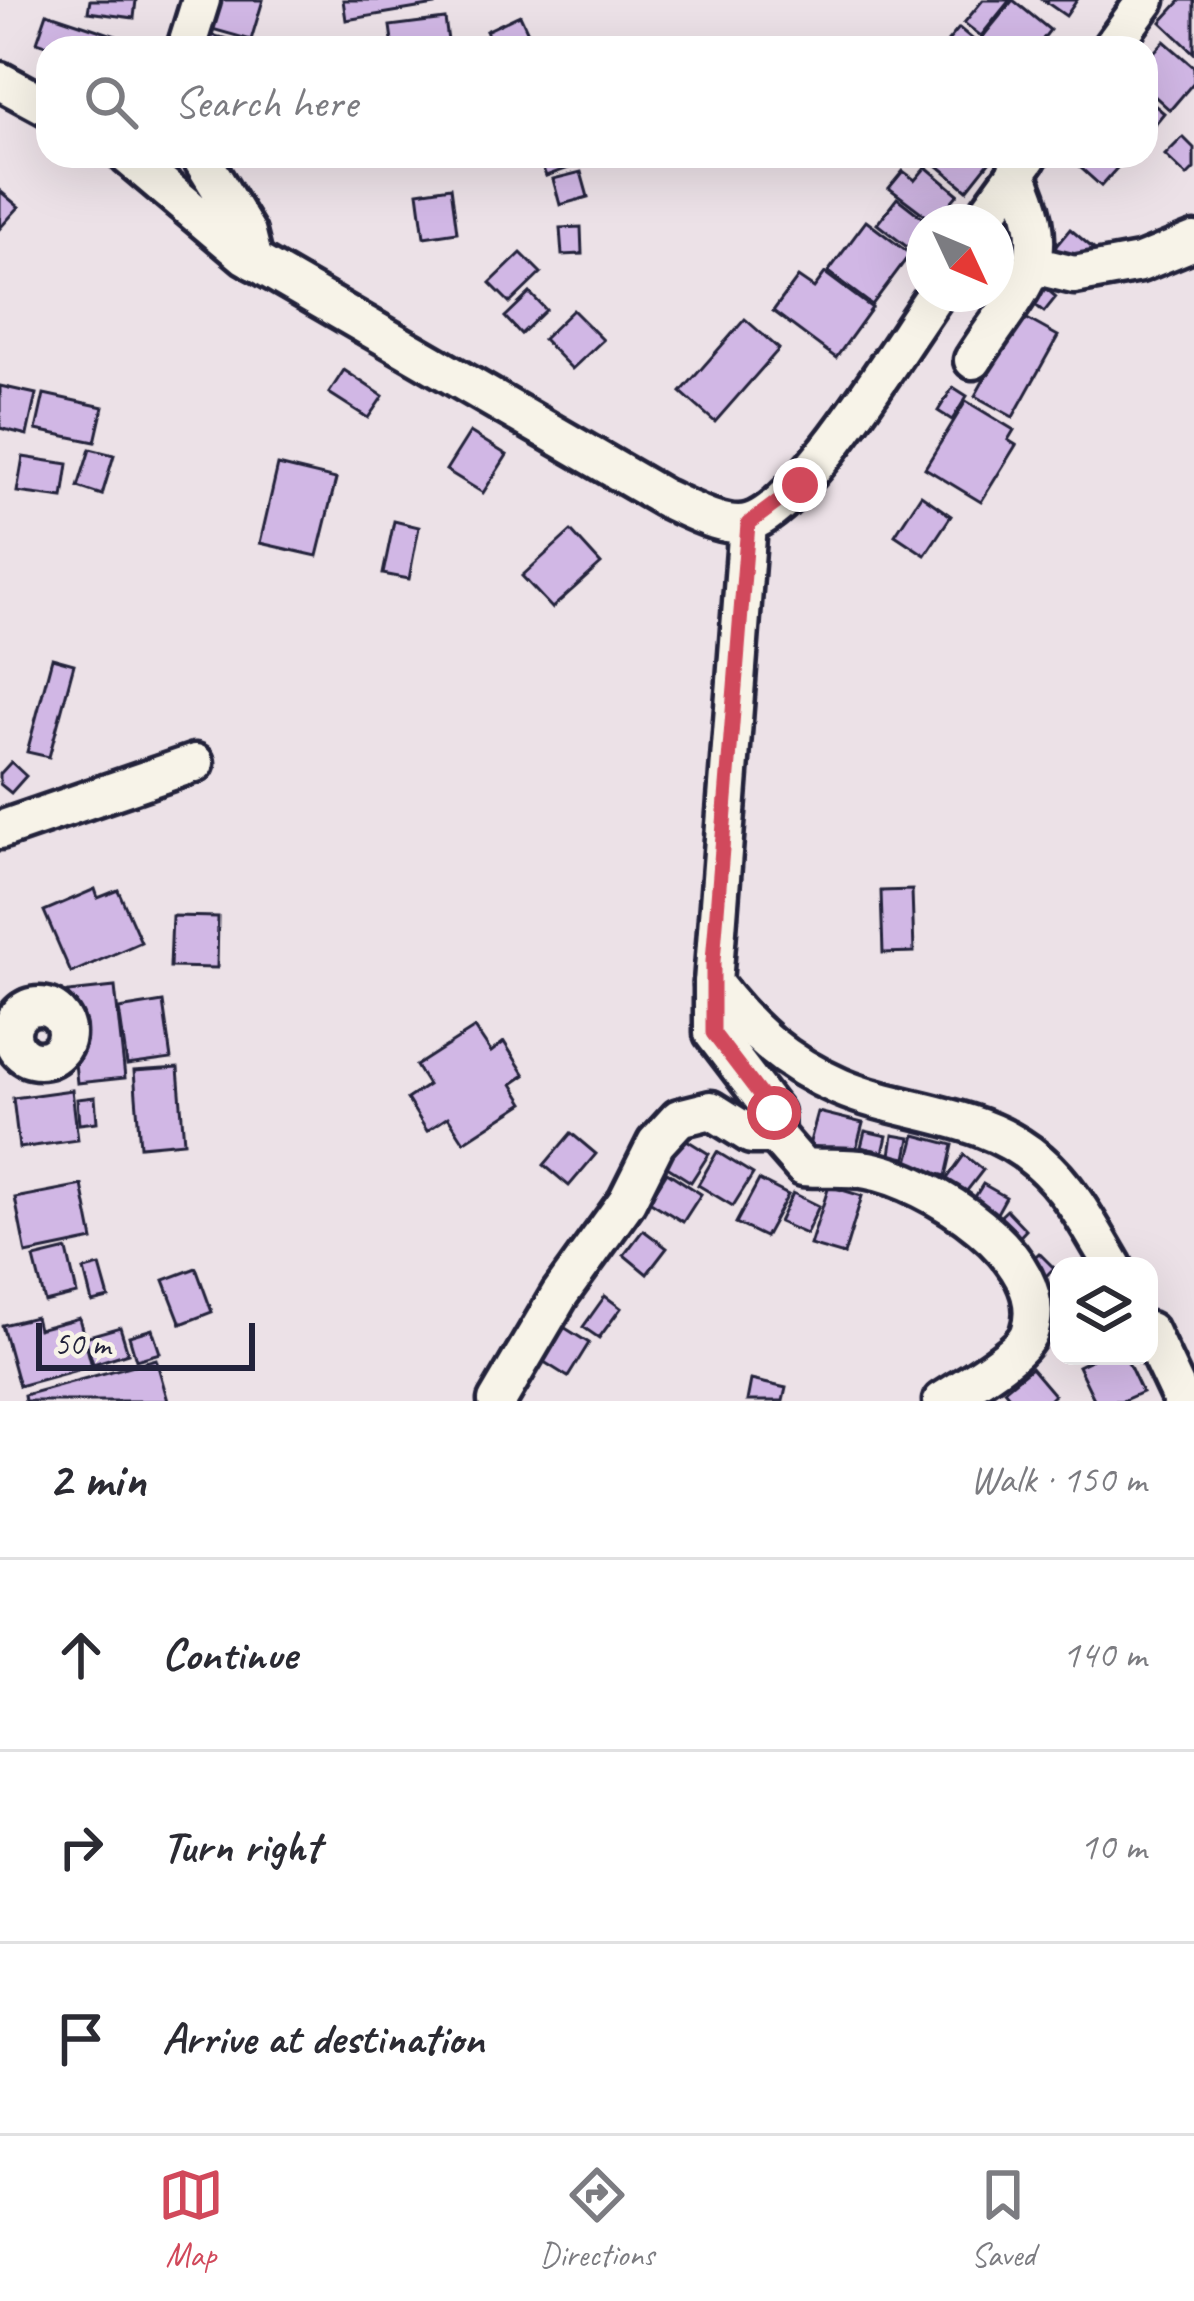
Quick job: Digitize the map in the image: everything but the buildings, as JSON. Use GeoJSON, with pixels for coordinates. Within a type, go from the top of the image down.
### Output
{"type":"FeatureCollection","features":[{"type":"Feature","properties":{"kind":"street"},"geometry":{"type":"LineString","coordinates":[[190,36],[201,0]]}},
{"type":"Feature","properties":{"kind":"street"},"geometry":{"type":"LineString","coordinates":[[1117,36],[1135,0]]}},
{"type":"Feature","properties":{"kind":"street"},"geometry":{"type":"LineString","coordinates":[[1120,36],[1146,0]]}},
{"type":"Feature","properties":{"kind":"street"},"geometry":{"type":"LineString","coordinates":[[0,81],[36,100]]}},
{"type":"Feature","properties":{"kind":"street"},"geometry":{"type":"LineString","coordinates":[[142,168],[254,261],[664,498],[720,520],[748,524],[800,485],[923,312]]}},
{"type":"Feature","properties":{"kind":"street"},"geometry":{"type":"LineString","coordinates":[[207,168],[247,233],[254,261]]}},
{"type":"Feature","properties":{"kind":"street"},"geometry":{"type":"LineString","coordinates":[[994,204],[1019,168]]}},
{"type":"Feature","properties":{"kind":"street"},"geometry":{"type":"LineString","coordinates":[[974,360],[1033,265],[1038,227],[1023,168]]}},
{"type":"Feature","properties":{"kind":"street"},"geometry":{"type":"LineString","coordinates":[[1033,265],[1074,275],[1140,262],[1194,241]]}},
{"type":"Feature","properties":{"kind":"street"},"geometry":{"type":"LineString","coordinates":[[748,524],[713,1033],[774,1113],[775,1135],[803,1167],[869,1170],[967,1214],[1002,1244],[1022,1277],[1030,1305],[1029,1333],[1017,1349],[942,1401]]}},
{"type":"Feature","properties":{"kind":"street"},"geometry":{"type":"LineString","coordinates":[[0,830],[195,763]]}},
{"type":"Feature","properties":{"kind":"street"},"geometry":{"type":"LineString","coordinates":[[713,983],[751,1032],[775,1052],[842,1088],[983,1127],[1012,1141],[1069,1193],[1108,1257]]}},
{"type":"Feature","properties":{"kind":"street"},"geometry":{"type":"LineString","coordinates":[[497,1401],[560,1294],[627,1201],[656,1143],[679,1118],[711,1110],[751,1135],[775,1135]]}},
{"type":"Feature","properties":{"kind":"street"},"geometry":{"type":"LineString","coordinates":[[1158,1350],[1182,1401]]}},
{"type":"Feature","properties":{"kind":"route"},"geometry":{"type":"LineString","coordinates":[[774,1113],[713,1033],[714,931],[748,524],[785,501],[800,485]]}}]}
